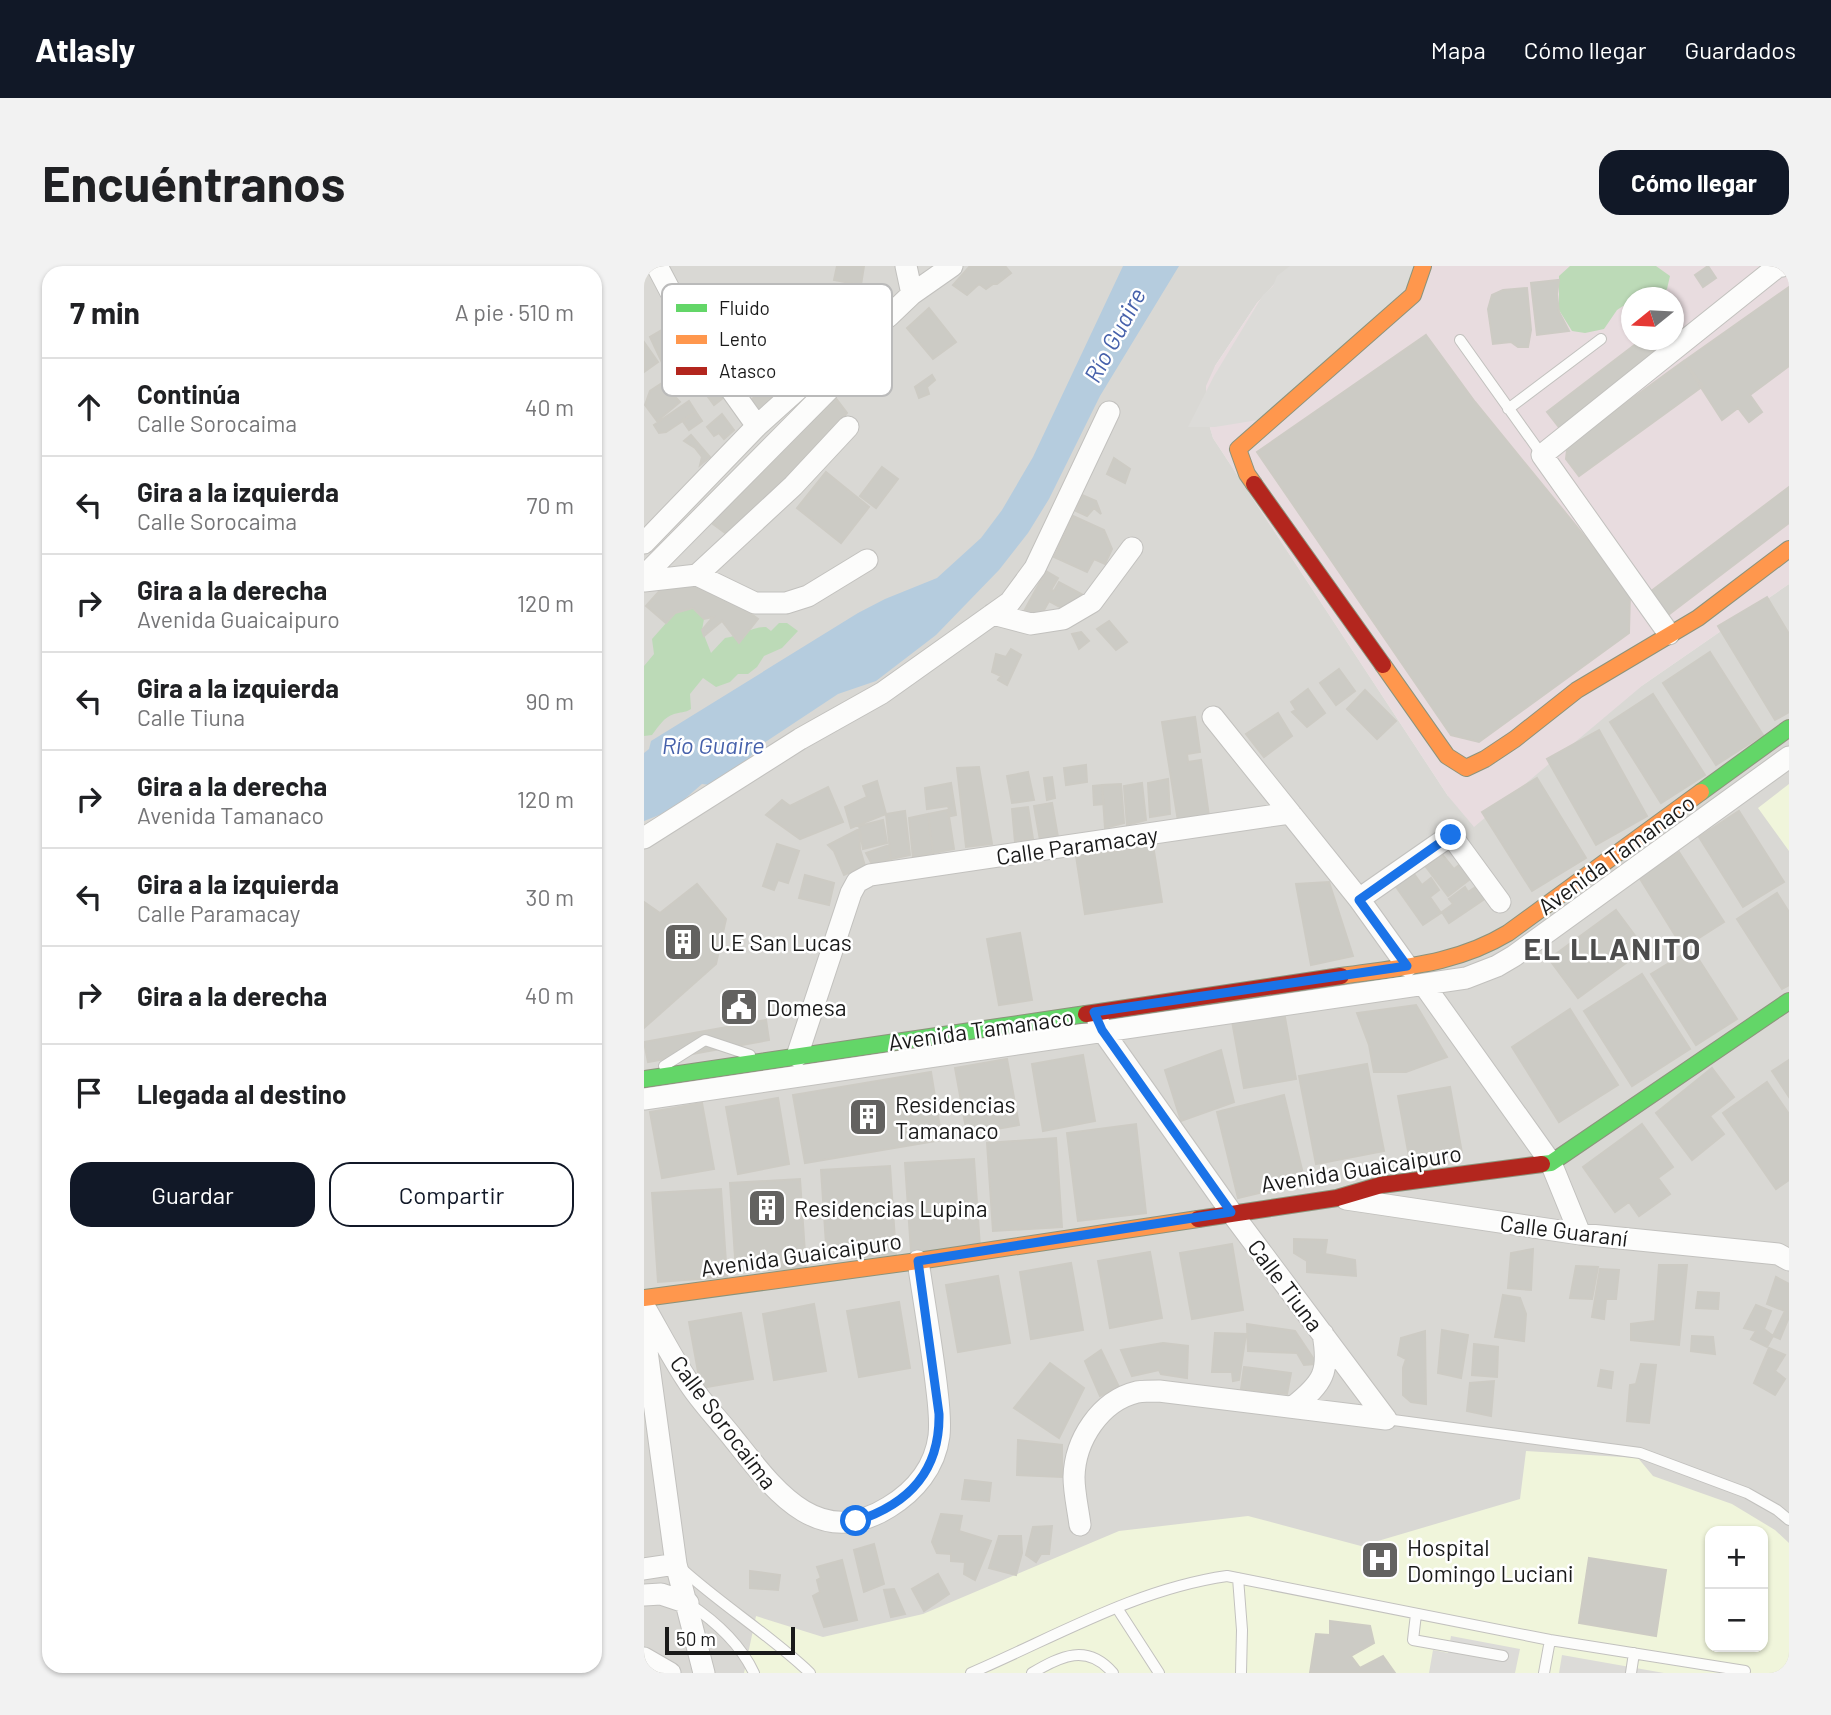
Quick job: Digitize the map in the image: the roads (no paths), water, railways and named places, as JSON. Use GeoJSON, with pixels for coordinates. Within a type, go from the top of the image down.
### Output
{"type":"FeatureCollection","features":[{"type":"Feature","properties":{"kind":"street"},"geometry":{"type":"LineString","coordinates":[[657,266],[666,284]]}},
{"type":"Feature","properties":{"kind":"street"},"geometry":{"type":"LineString","coordinates":[[906,266],[912,293]]}},
{"type":"Feature","properties":{"kind":"street"},"geometry":{"type":"LineString","coordinates":[[892,311],[912,293],[952,266]]}},
{"type":"Feature","properties":{"kind":"street"},"geometry":{"type":"LineString","coordinates":[[1423,266],[1413,295],[1238,449],[1247,474],[1447,756],[1466,768],[1485,759],[1577,690],[1698,618],[1789,549]]}},
{"type":"Feature","properties":{"kind":"street"},"geometry":{"type":"LineString","coordinates":[[1669,634],[1542,455],[1777,267],[1783,266]]}},
{"type":"Feature","properties":{"kind":"street"},"geometry":{"type":"LineString","coordinates":[[736,396],[757,426]]}},
{"type":"Feature","properties":{"kind":"street"},"geometry":{"type":"LineString","coordinates":[[644,543],[757,426],[790,396]]}},
{"type":"Feature","properties":{"kind":"street"},"geometry":{"type":"LineString","coordinates":[[644,579],[822,396]]}},
{"type":"Feature","properties":{"kind":"street"},"geometry":{"type":"LineString","coordinates":[[644,838],[800,739],[882,693],[1010,602],[1035,568],[1109,412]]}},
{"type":"Feature","properties":{"kind":"street"},"geometry":{"type":"LineString","coordinates":[[697,575],[793,486],[848,427]]}},
{"type":"Feature","properties":{"kind":"street"},"geometry":{"type":"LineString","coordinates":[[993,614],[1031,624],[1063,619],[1092,602],[1132,548]]}},
{"type":"Feature","properties":{"kind":"street"},"geometry":{"type":"LineString","coordinates":[[644,579],[697,575],[755,603],[786,603],[808,596],[867,560]]}},
{"type":"Feature","properties":{"kind":"street"},"geometry":{"type":"LineString","coordinates":[[1213,717],[1359,900],[1407,966]]}},
{"type":"Feature","properties":{"kind":"street","name":"Avenida Tamanaco"},"geometry":{"type":"LineString","coordinates":[[644,1099],[1467,954],[1508,933],[1789,728]]}},
{"type":"Feature","properties":{"kind":"street","name":"Avenida Tamanaco"},"geometry":{"type":"LineString","coordinates":[[644,1079],[797,1056],[1466,978],[1514,956],[1789,757]]}},
{"type":"Feature","properties":{"kind":"street","name":"Calle Paramacay"},"geometry":{"type":"LineString","coordinates":[[797,1056],[851,893],[857,882],[870,875],[1290,813]]}},
{"type":"Feature","properties":{"kind":"street"},"geometry":{"type":"LineString","coordinates":[[1359,900],[1451,835],[1500,902]]}},
{"type":"Feature","properties":{"kind":"street"},"geometry":{"type":"LineString","coordinates":[[1424,985],[1551,1163],[1580,1234]]}},
{"type":"Feature","properties":{"kind":"street","name":"Avenida Guaicaipuro"},"geometry":{"type":"LineString","coordinates":[[644,1298],[918,1261],[1338,1198],[1381,1185],[1551,1163],[1789,1000]]}},
{"type":"Feature","properties":{"kind":"street","name":"Calle Tiuna"},"geometry":{"type":"LineString","coordinates":[[1098,1021],[1231,1212],[1386,1419]]}},
{"type":"Feature","properties":{"kind":"street","name":"Calle Guaraní"},"geometry":{"type":"LineString","coordinates":[[1338,1198],[1580,1234],[1778,1254],[1789,1260]]}},
{"type":"Feature","properties":{"kind":"street","name":"Calle Sorocaima"},"geometry":{"type":"LineString","coordinates":[[644,1306],[688,1382],[775,1490],[809,1514],[839,1522],[856,1521],[874,1515],[904,1497],[923,1476],[937,1448],[940,1434],[939,1414],[918,1261]]}},
{"type":"Feature","properties":{"kind":"street"},"geometry":{"type":"LineString","coordinates":[[644,1329],[676,1564],[704,1673]]}},
{"type":"Feature","properties":{"kind":"street"},"geometry":{"type":"LineString","coordinates":[[1294,1406],[1321,1381],[1326,1365],[1323,1334]]}},
{"type":"Feature","properties":{"kind":"street"},"geometry":{"type":"LineString","coordinates":[[1080,1525],[1074,1477],[1076,1457],[1093,1422],[1107,1408],[1124,1397],[1139,1392],[1159,1391],[1386,1419]]}},
{"type":"Feature","properties":{"kind":"street"},"geometry":{"type":"LineString","coordinates":[[644,1569],[676,1564]]}},
{"type":"Feature","properties":{"kind":"street"},"geometry":{"type":"LineString","coordinates":[[644,1595],[662,1594],[688,1603]]}},
{"type":"Feature","properties":{"kind":"street"},"geometry":{"type":"LineString","coordinates":[[644,1658],[670,1673]]}},
{"type":"Feature","properties":{"kind":"lane"},"geometry":{"type":"LineString","coordinates":[[1508,409],[1601,339]]}},
{"type":"Feature","properties":{"kind":"lane"},"geometry":{"type":"LineString","coordinates":[[1460,340],[1542,455]]}},
{"type":"Feature","properties":{"kind":"lane"},"geometry":{"type":"LineString","coordinates":[[644,1079],[705,1040],[766,1061]]}},
{"type":"Feature","properties":{"kind":"lane"},"geometry":{"type":"LineString","coordinates":[[1386,1419],[1640,1453],[1746,1493],[1789,1520]]}},
{"type":"Feature","properties":{"kind":"lane"},"geometry":{"type":"LineString","coordinates":[[676,1564],[709,1593],[761,1630],[810,1673]]}},
{"type":"Feature","properties":{"kind":"lane"},"geometry":{"type":"LineString","coordinates":[[971,1673],[1117,1608],[1202,1579],[1227,1576],[1550,1640],[1745,1671]]}},
{"type":"Feature","properties":{"kind":"lane"},"geometry":{"type":"LineString","coordinates":[[1238,1578],[1242,1630],[1241,1673]]}},
{"type":"Feature","properties":{"kind":"lane"},"geometry":{"type":"LineString","coordinates":[[688,1603],[710,1618],[729,1636],[754,1673]]}},
{"type":"Feature","properties":{"kind":"lane"},"geometry":{"type":"LineString","coordinates":[[1117,1608],[1159,1673]]}},
{"type":"Feature","properties":{"kind":"lane"},"geometry":{"type":"LineString","coordinates":[[1416,1614],[1413,1640],[1503,1656]]}},
{"type":"Feature","properties":{"kind":"lane"},"geometry":{"type":"LineString","coordinates":[[1545,1673],[1550,1640]]}},
{"type":"Feature","properties":{"kind":"lane"},"geometry":{"type":"LineString","coordinates":[[1631,1673],[1634,1653]]}},
{"type":"Feature","properties":{"kind":"lane"},"geometry":{"type":"LineString","coordinates":[[1032,1673],[1062,1657],[1079,1654],[1095,1658],[1113,1673]]}},
{"type":"Feature","properties":{"kind":"water","name":"Río Guaire"},"geometry":{"type":"Polygon","coordinates":[[[1123,266],[1179,266],[1100,396],[1049,499],[1028,533],[999,570],[936,635],[876,681],[838,694],[758,747],[739,771],[711,785],[702,784],[672,810],[644,821],[644,753],[649,749],[651,741],[858,613],[937,578],[981,538],[1002,510],[1033,457],[1123,266]]]}},
{"type":"Feature","properties":{"kind":"place","name":"U.E San Lucas"},"geometry":{"type":"Point","coordinates":[683,942]}},
{"type":"Feature","properties":{"kind":"place","name":"Domesa"},"geometry":{"type":"Point","coordinates":[739,1007]}},
{"type":"Feature","properties":{"kind":"place","name":"Residencias Tamanaco"},"geometry":{"type":"Point","coordinates":[868,1117]}},
{"type":"Feature","properties":{"kind":"place","name":"Residencias Lupina"},"geometry":{"type":"Point","coordinates":[767,1208]}},
{"type":"Feature","properties":{"kind":"place","name":"Hospital Domingo Luciani"},"geometry":{"type":"Point","coordinates":[1380,1560]}},
{"type":"Feature","properties":{"kind":"district","name":"EL LLANITO"},"geometry":{"type":"Point","coordinates":[1613,948]}}]}
